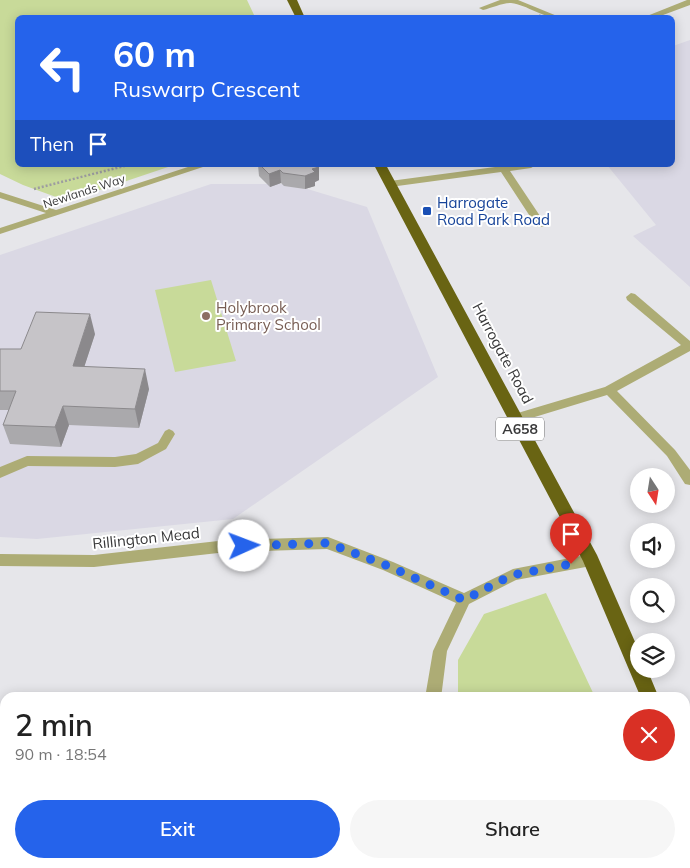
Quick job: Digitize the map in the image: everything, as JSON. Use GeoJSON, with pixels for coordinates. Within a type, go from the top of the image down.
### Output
{"type":"FeatureCollection","features":[{"type":"Feature","properties":{"kind":"highway"},"geometry":{"type":"LineString","coordinates":[[292,0],[300,15]]}},
{"type":"Feature","properties":{"kind":"highway","name":"Harrogate Road"},"geometry":{"type":"LineString","coordinates":[[381,167],[591,560],[647,692]]}},
{"type":"Feature","properties":{"kind":"street"},"geometry":{"type":"LineString","coordinates":[[483,8],[505,1],[514,1],[550,15]]}},
{"type":"Feature","properties":{"kind":"street"},"geometry":{"type":"LineString","coordinates":[[654,15],[690,2]]}},
{"type":"Feature","properties":{"kind":"street","name":"Newlands Way"},"geometry":{"type":"LineString","coordinates":[[0,231],[198,167]]}},
{"type":"Feature","properties":{"kind":"street"},"geometry":{"type":"LineString","coordinates":[[390,184],[518,167]]}},
{"type":"Feature","properties":{"kind":"street"},"geometry":{"type":"LineString","coordinates":[[504,169],[541,224]]}},
{"type":"Feature","properties":{"kind":"street"},"geometry":{"type":"LineString","coordinates":[[0,195],[57,213]]}},
{"type":"Feature","properties":{"kind":"street"},"geometry":{"type":"LineString","coordinates":[[515,418],[609,390],[689,346],[631,297]]}},
{"type":"Feature","properties":{"kind":"street"},"geometry":{"type":"LineString","coordinates":[[609,390],[671,452],[690,480]]}},
{"type":"Feature","properties":{"kind":"street"},"geometry":{"type":"LineString","coordinates":[[0,473],[28,461],[115,462],[138,459],[162,446],[169,434]]}},
{"type":"Feature","properties":{"kind":"street","name":"Rillington Mead"},"geometry":{"type":"LineString","coordinates":[[0,560],[94,561],[227,546],[328,543],[388,566],[464,600]]}},
{"type":"Feature","properties":{"kind":"street"},"geometry":{"type":"LineString","coordinates":[[434,692],[440,651],[464,600],[512,575],[591,560]]}},
{"type":"Feature","properties":{"kind":"path"},"geometry":{"type":"LineString","coordinates":[[29,190],[120,167]]}},
{"type":"Feature","properties":{"kind":"shaded area"},"geometry":{"type":"Polygon","coordinates":[[[690,40],[690,287],[633,236],[656,225],[609,167],[675,167],[675,45],[690,40]]]}},
{"type":"Feature","properties":{"kind":"shaded area","name":"Holybrook Primary School"},"geometry":{"type":"Polygon","coordinates":[[[211,184],[291,184],[367,207],[438,377],[233,519],[37,539],[0,537],[0,255],[211,184]]]}},
{"type":"Feature","properties":{"kind":"green space"},"geometry":{"type":"Polygon","coordinates":[[[0,0],[247,0],[254,15],[15,15],[15,167],[168,167],[67,201],[23,185],[0,174],[0,0]]]}},
{"type":"Feature","properties":{"kind":"green space"},"geometry":{"type":"Polygon","coordinates":[[[211,280],[236,361],[175,372],[155,290],[211,280]]]}},
{"type":"Feature","properties":{"kind":"green space"},"geometry":{"type":"Polygon","coordinates":[[[546,593],[593,692],[458,692],[458,660],[484,614],[546,593]]]}},
{"type":"Feature","properties":{"kind":"building"},"geometry":{"type":"Polygon","coordinates":[[[262,167],[319,167],[312,169],[315,172],[305,176],[283,173],[280,170],[269,174],[262,167]]]}},
{"type":"Feature","properties":{"kind":"building"},"geometry":{"type":"Polygon","coordinates":[[[36,312],[90,314],[73,366],[145,369],[135,409],[63,406],[55,427],[3,425],[16,391],[0,391],[0,349],[21,349],[36,312]]]}},
{"type":"Feature","properties":{"kind":"place","name":"Harrogate Road Park Road"},"geometry":{"type":"Point","coordinates":[427,211]}},
{"type":"Feature","properties":{"kind":"place","name":"Holybrook Primary School"},"geometry":{"type":"Point","coordinates":[206,316]}},
{"type":"Feature","properties":{"kind":"route"},"geometry":{"type":"LineString","coordinates":[[244,546],[328,543],[388,566],[464,600],[512,575],[571,564]]}}]}
